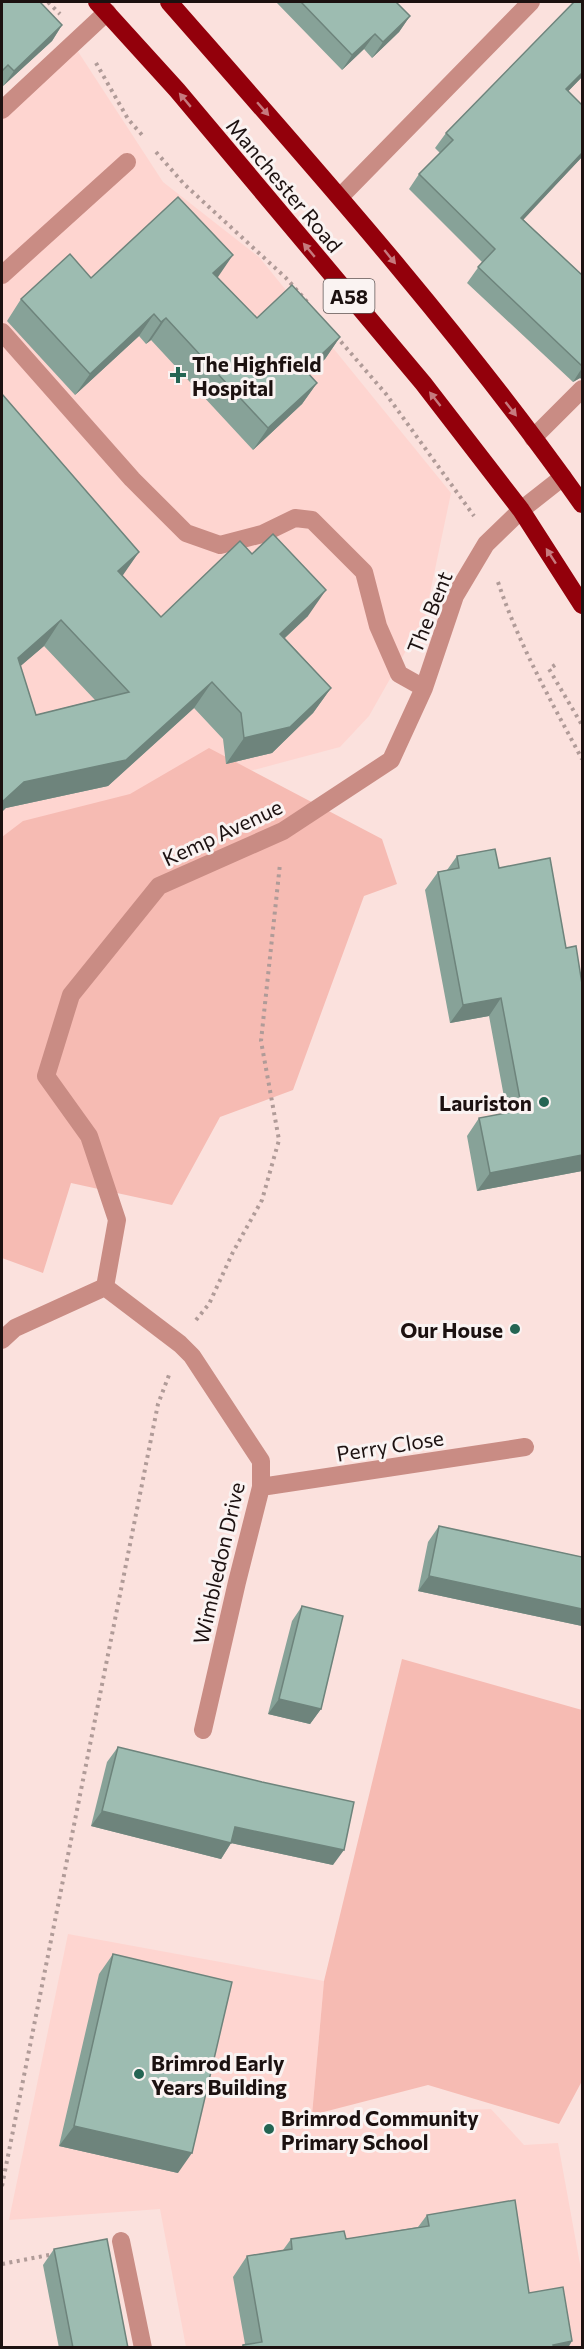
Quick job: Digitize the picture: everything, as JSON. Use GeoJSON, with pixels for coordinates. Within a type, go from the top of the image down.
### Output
{"type":"FeatureCollection","features":[{"type":"Feature","properties":{"kind":"highway","name":"Manchester Road"},"geometry":{"type":"LineString","coordinates":[[169,2],[340,197],[533,438],[582,504]]}},
{"type":"Feature","properties":{"kind":"highway","name":"Manchester Road"},"geometry":{"type":"LineString","coordinates":[[102,7],[177,90],[423,383],[521,510],[582,605]]}},
{"type":"Feature","properties":{"kind":"street"},"geometry":{"type":"LineString","coordinates":[[340,197],[531,2]]}},
{"type":"Feature","properties":{"kind":"street"},"geometry":{"type":"LineString","coordinates":[[2,110],[81,37],[102,7]]}},
{"type":"Feature","properties":{"kind":"street"},"geometry":{"type":"LineString","coordinates":[[2,275],[128,162]]}},
{"type":"Feature","properties":{"kind":"street"},"geometry":{"type":"LineString","coordinates":[[2,332],[132,479],[186,533],[220,545],[262,534],[295,518],[312,520],[364,572],[378,626],[399,674],[424,687]]}},
{"type":"Feature","properties":{"kind":"street"},"geometry":{"type":"LineString","coordinates":[[533,438],[582,389]]}},
{"type":"Feature","properties":{"kind":"street","name":"The Bent"},"geometry":{"type":"LineString","coordinates":[[391,760],[424,687],[456,596],[486,544],[521,510],[563,477]]}},
{"type":"Feature","properties":{"kind":"street","name":"Kemp Avenue"},"geometry":{"type":"LineString","coordinates":[[105,1287],[117,1220],[89,1136],[46,1076],[71,995],[159,886],[283,831],[391,760]]}},
{"type":"Feature","properties":{"kind":"street"},"geometry":{"type":"LineString","coordinates":[[6,1330],[105,1287]]}},
{"type":"Feature","properties":{"kind":"street","name":"Wimbledon Drive"},"geometry":{"type":"LineString","coordinates":[[105,1287],[180,1344],[192,1356],[261,1461],[261,1487],[203,1730]]}},
{"type":"Feature","properties":{"kind":"street","name":"Perry Close"},"geometry":{"type":"LineString","coordinates":[[261,1487],[525,1447]]}},
{"type":"Feature","properties":{"kind":"street"},"geometry":{"type":"LineString","coordinates":[[121,2241],[142,2348]]}},
{"type":"Feature","properties":{"kind":"path"},"geometry":{"type":"LineString","coordinates":[[48,2],[81,37],[128,119],[184,184],[286,278],[317,314]]}},
{"type":"Feature","properties":{"kind":"path"},"geometry":{"type":"LineString","coordinates":[[332,331],[386,394],[472,512],[486,544],[512,624],[533,670],[582,759]]}},
{"type":"Feature","properties":{"kind":"path"},"geometry":{"type":"LineString","coordinates":[[555,665],[549,669],[582,725]]}},
{"type":"Feature","properties":{"kind":"path"},"geometry":{"type":"LineString","coordinates":[[2,2186],[158,1404],[180,1344],[209,1304],[233,1252],[262,1200],[279,1140],[261,1041],[283,831]]}},
{"type":"Feature","properties":{"kind":"path"},"geometry":{"type":"LineString","coordinates":[[2,2264],[56,2254]]}},
{"type":"Feature","properties":{"kind":"shaded area","name":"The Highfield Hospital"},"geometry":{"type":"Polygon","coordinates":[[[77,50],[163,182],[259,257],[451,493],[425,617],[369,716],[340,747],[141,800],[2,842],[2,119],[77,50]]]}},
{"type":"Feature","properties":{"kind":"shaded area"},"geometry":{"type":"Polygon","coordinates":[[[209,748],[382,839],[397,884],[364,896],[293,1090],[220,1117],[172,1205],[71,1183],[43,1273],[2,1258],[2,837],[23,821],[130,794],[209,748]]]}},
{"type":"Feature","properties":{"kind":"shaded area"},"geometry":{"type":"Polygon","coordinates":[[[402,1659],[582,1710],[582,2081],[559,2124],[428,2085],[312,2115],[324,1981],[402,1659]]]}},
{"type":"Feature","properties":{"kind":"shaded area","name":"Brimrod Community Primary School"},"geometry":{"type":"Polygon","coordinates":[[[68,1934],[324,1981],[312,2115],[491,2109],[524,2145],[558,2143],[582,2275],[582,2347],[186,2347],[160,2209],[9,2220],[68,1934]]]}},
{"type":"Feature","properties":{"kind":"building"},"geometry":{"type":"Polygon","coordinates":[[[2,2],[40,2],[62,25],[14,71],[8,65],[2,71],[2,2]]]}},
{"type":"Feature","properties":{"kind":"building"},"geometry":{"type":"Polygon","coordinates":[[[301,2],[396,2],[410,16],[383,42],[375,34],[352,55],[301,2]]]}},
{"type":"Feature","properties":{"kind":"building"},"geometry":{"type":"Polygon","coordinates":[[[574,2],[582,2],[582,73],[566,89],[582,105],[582,153],[521,218],[582,275],[582,366],[478,267],[495,249],[419,174],[453,140],[446,133],[574,2]]]}},
{"type":"Feature","properties":{"kind":"building"},"geometry":{"type":"Polygon","coordinates":[[[178,197],[233,255],[213,273],[257,318],[292,285],[340,337],[305,370],[317,383],[268,428],[166,318],[161,322],[154,314],[90,374],[21,299],[70,254],[91,278],[178,197]]]}},
{"type":"Feature","properties":{"kind":"building"},"geometry":{"type":"Polygon","coordinates":[[[2,394],[139,552],[118,571],[161,617],[240,541],[252,554],[273,534],[326,590],[280,634],[331,688],[290,727],[244,738],[241,713],[212,682],[126,760],[24,782],[2,802],[2,394]],[[61,620],[18,658],[36,715],[129,692],[61,620]]]}},
{"type":"Feature","properties":{"kind":"building"},"geometry":{"type":"Polygon","coordinates":[[[495,849],[499,868],[550,858],[566,948],[576,946],[582,984],[582,1155],[490,1173],[479,1118],[522,1110],[501,998],[463,1005],[438,872],[459,868],[457,856],[495,849]]]}},
{"type":"Feature","properties":{"kind":"building"},"geometry":{"type":"Polygon","coordinates":[[[439,1526],[582,1557],[582,1609],[429,1576],[439,1526]]]}},
{"type":"Feature","properties":{"kind":"building"},"geometry":{"type":"Polygon","coordinates":[[[302,1606],[343,1616],[321,1709],[279,1699],[302,1606]]]}},
{"type":"Feature","properties":{"kind":"building"},"geometry":{"type":"Polygon","coordinates":[[[118,1747],[354,1802],[344,1850],[235,1827],[231,1843],[102,1811],[118,1747]]]}},
{"type":"Feature","properties":{"kind":"building","name":"Brimrod Early Years Building"},"geometry":{"type":"Polygon","coordinates":[[[113,1954],[232,1982],[192,2153],[74,2126],[113,1954]]]}},
{"type":"Feature","properties":{"kind":"building"},"geometry":{"type":"Polygon","coordinates":[[[515,2200],[529,2293],[563,2287],[572,2341],[553,2345],[554,2348],[243,2348],[243,2345],[262,2342],[247,2256],[292,2249],[291,2239],[344,2231],[346,2239],[429,2226],[427,2215],[515,2200]]]}},
{"type":"Feature","properties":{"kind":"building"},"geometry":{"type":"Polygon","coordinates":[[[107,2239],[128,2348],[73,2348],[54,2249],[107,2239]]]}},
{"type":"Feature","properties":{"kind":"place","name":"The Highfield Hospital"},"geometry":{"type":"Point","coordinates":[178,375]}},
{"type":"Feature","properties":{"kind":"place","name":"Lauriston"},"geometry":{"type":"Point","coordinates":[544,1102]}},
{"type":"Feature","properties":{"kind":"place","name":"Our House"},"geometry":{"type":"Point","coordinates":[515,1329]}},
{"type":"Feature","properties":{"kind":"place","name":"Brimrod Early Years Building"},"geometry":{"type":"Point","coordinates":[139,2074]}},
{"type":"Feature","properties":{"kind":"place","name":"Brimrod Community Primary School"},"geometry":{"type":"Point","coordinates":[269,2129]}}]}
